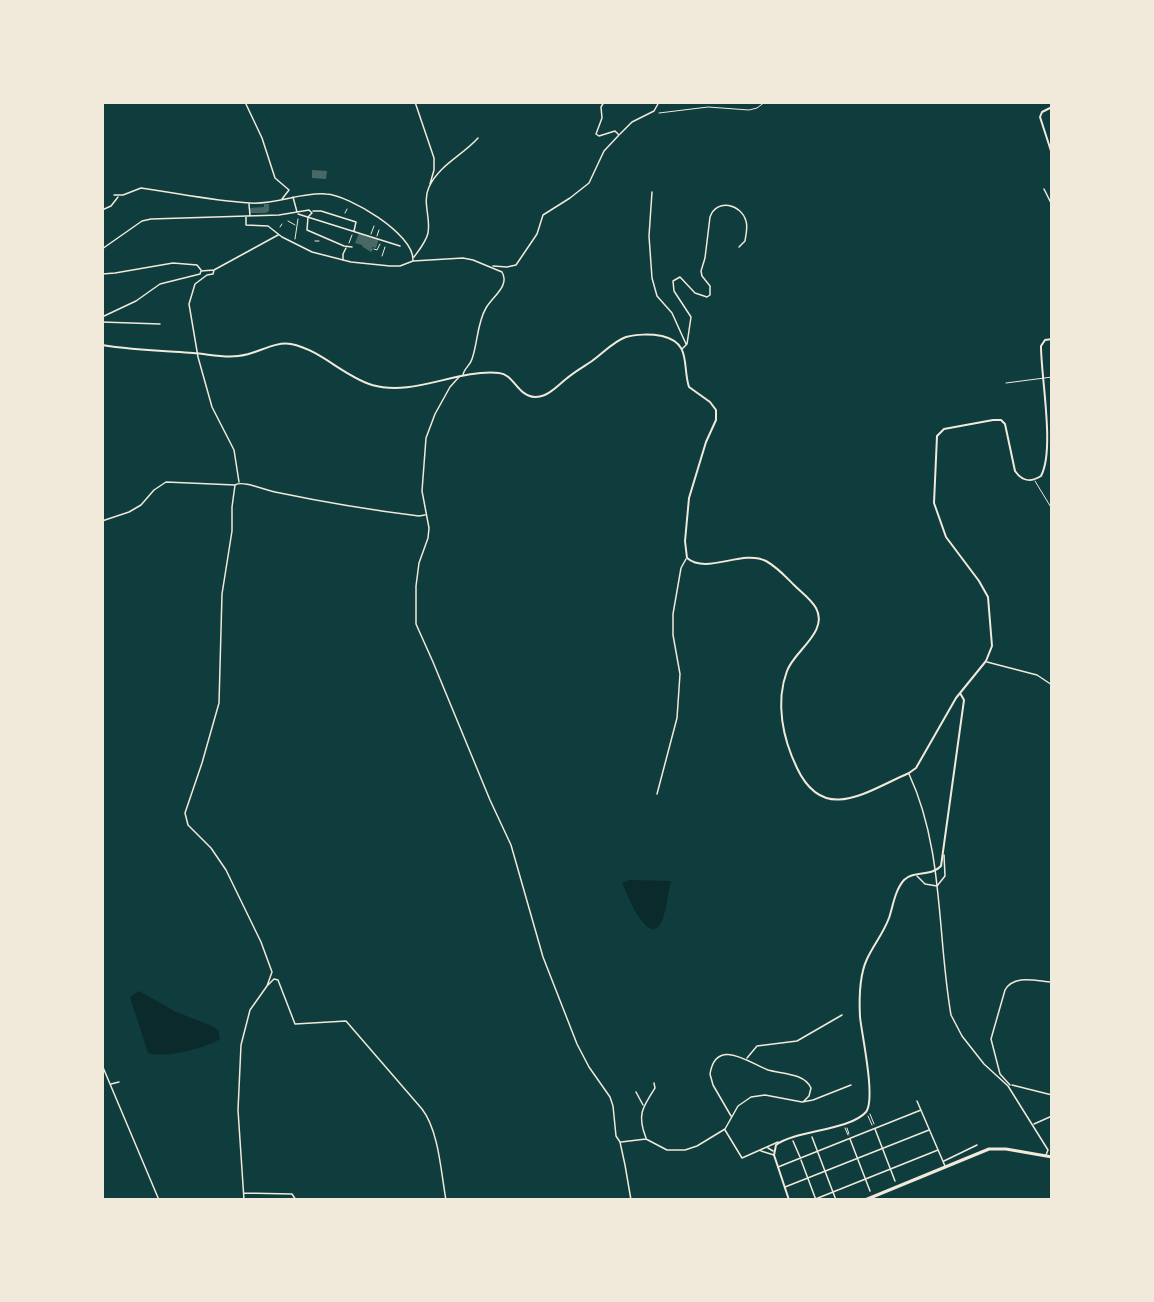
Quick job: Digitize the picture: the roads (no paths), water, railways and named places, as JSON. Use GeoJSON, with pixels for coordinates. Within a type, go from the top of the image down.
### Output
{"type":"FeatureCollection","features":[{"type":"Feature","properties":{"kind":"main road"},"geometry":{"type":"LineString","coordinates":[[1052,107],[1043,111],[1040,116],[1052,154]]}},
{"type":"Feature","properties":{"kind":"main road"},"geometry":{"type":"LineString","coordinates":[[102,345],[236,357],[278,345],[292,345],[311,352],[341,371],[370,384],[386,387],[430,383],[461,376],[504,374],[523,393],[539,396],[555,388],[626,337],[663,336],[677,343],[686,360],[689,387],[713,406],[716,414],[716,420],[706,442],[689,498],[685,541],[687,558],[698,563],[751,558],[766,561],[777,568],[816,608],[818,619],[816,630],[788,668],[781,704],[787,748],[800,775],[819,796],[830,801],[842,800],[909,773],[922,761],[960,693],[986,661],[992,646],[988,597],[979,581],[946,537],[934,503],[937,436],[944,429],[1001,420],[1005,424],[1015,471],[1025,480],[1034,480],[1041,476],[1045,465],[1046,432],[1041,348],[1044,340],[1052,339]]}},
{"type":"Feature","properties":{"kind":"main road"},"geometry":{"type":"LineString","coordinates":[[789,1200],[774,1153],[778,1143],[844,1124],[861,1116],[869,1107],[870,1093],[860,1017],[862,977],[868,957],[881,938],[896,894],[904,880],[916,875],[936,872],[941,866],[964,700],[960,693]]}},
{"type":"Feature","properties":{"kind":"main road"},"geometry":{"type":"LineString","coordinates":[[865,1200],[978,1153],[1001,1149],[1049,1158]]}},
{"type":"Feature","properties":{"kind":"street"},"geometry":{"type":"LineString","coordinates":[[245,102],[248,104],[269,156],[274,178],[289,190],[281,200]]}},
{"type":"Feature","properties":{"kind":"street"},"geometry":{"type":"LineString","coordinates":[[413,259],[428,232],[426,201],[434,170],[434,158],[415,102]]}},
{"type":"Feature","properties":{"kind":"street"},"geometry":{"type":"LineString","coordinates":[[604,102],[601,108],[602,118],[596,134],[599,136],[615,131],[620,135]]}},
{"type":"Feature","properties":{"kind":"street"},"geometry":{"type":"LineString","coordinates":[[246,216],[246,225],[268,226],[313,253],[343,261],[378,267],[400,266],[413,259],[463,258],[492,266],[516,265],[537,234],[543,215],[584,189],[604,151],[632,122],[654,111],[659,102]]}},
{"type":"Feature","properties":{"kind":"street"},"geometry":{"type":"LineString","coordinates":[[430,185],[448,162],[478,138]]}},
{"type":"Feature","properties":{"kind":"street"},"geometry":{"type":"LineString","coordinates":[[114,195],[118,196],[141,188],[249,203],[330,194],[386,222],[397,231],[412,251],[413,259]]}},
{"type":"Feature","properties":{"kind":"street"},"geometry":{"type":"LineString","coordinates":[[1044,189],[1052,205]]}},
{"type":"Feature","properties":{"kind":"street"},"geometry":{"type":"LineString","coordinates":[[652,192],[649,236],[652,278],[657,296],[672,313],[687,344]]}},
{"type":"Feature","properties":{"kind":"street"},"geometry":{"type":"LineString","coordinates":[[102,210],[111,206],[118,196]]}},
{"type":"Feature","properties":{"kind":"street"},"geometry":{"type":"LineString","coordinates":[[292,197],[298,214]]}},
{"type":"Feature","properties":{"kind":"street"},"geometry":{"type":"LineString","coordinates":[[249,203],[250,216]]}},
{"type":"Feature","properties":{"kind":"street"},"geometry":{"type":"LineString","coordinates":[[682,349],[687,344],[691,317],[674,291],[674,281],[675,278],[680,278],[701,296],[710,295],[710,286],[701,271],[705,258],[710,217],[712,211],[718,206],[728,204],[744,216],[747,227],[745,241],[739,247]]}},
{"type":"Feature","properties":{"kind":"street"},"geometry":{"type":"LineString","coordinates":[[298,214],[306,210],[312,212],[321,210],[355,222],[354,231]]}},
{"type":"Feature","properties":{"kind":"street"},"geometry":{"type":"LineString","coordinates":[[312,212],[308,218],[307,230],[352,247]]}},
{"type":"Feature","properties":{"kind":"street"},"geometry":{"type":"LineString","coordinates":[[102,249],[142,221],[287,214],[318,219],[400,246]]}},
{"type":"Feature","properties":{"kind":"street"},"geometry":{"type":"LineString","coordinates":[[102,317],[136,301],[160,284],[194,276],[200,274],[201,271],[214,270],[278,234]]}},
{"type":"Feature","properties":{"kind":"street"},"geometry":{"type":"LineString","coordinates":[[343,261],[343,254],[347,247]]}},
{"type":"Feature","properties":{"kind":"street"},"geometry":{"type":"LineString","coordinates":[[102,273],[116,273],[173,263],[196,265],[201,271]]}},
{"type":"Feature","properties":{"kind":"street"},"geometry":{"type":"LineString","coordinates":[[492,266],[502,272],[505,280],[484,311],[473,358],[450,387],[435,414],[426,438],[422,491],[429,528],[428,538],[421,554],[416,586],[417,628],[434,662],[490,800],[505,830],[543,957],[581,1051],[610,1097],[616,1136],[620,1142],[631,1200]]}},
{"type":"Feature","properties":{"kind":"street"},"geometry":{"type":"LineString","coordinates":[[214,270],[213,274],[207,275],[195,284],[189,304],[198,353],[212,407],[234,450],[240,482]]}},
{"type":"Feature","properties":{"kind":"street"},"geometry":{"type":"LineString","coordinates":[[102,322],[160,324]]}},
{"type":"Feature","properties":{"kind":"street"},"geometry":{"type":"LineString","coordinates":[[102,521],[129,512],[141,505],[154,490],[166,482],[235,486],[240,482]]}},
{"type":"Feature","properties":{"kind":"street"},"geometry":{"type":"LineString","coordinates":[[240,482],[314,501],[419,516],[426,515]]}},
{"type":"Feature","properties":{"kind":"street"},"geometry":{"type":"LineString","coordinates":[[235,486],[232,531],[222,594],[219,703],[185,816],[189,825],[219,859],[261,942],[272,972],[272,976],[250,1010],[241,1045],[238,1110],[244,1200]]}},
{"type":"Feature","properties":{"kind":"street"},"geometry":{"type":"LineString","coordinates":[[657,794],[677,718],[680,674],[673,635],[673,614],[681,568],[687,558]]}},
{"type":"Feature","properties":{"kind":"street"},"geometry":{"type":"LineString","coordinates":[[986,661],[1037,675],[1052,685]]}},
{"type":"Feature","properties":{"kind":"street"},"geometry":{"type":"LineString","coordinates":[[909,773],[922,803],[936,872],[951,1015],[962,1036],[984,1064],[1009,1085],[1052,1095]]}},
{"type":"Feature","properties":{"kind":"street"},"geometry":{"type":"LineString","coordinates":[[937,886],[945,876],[944,855]]}},
{"type":"Feature","properties":{"kind":"street"},"geometry":{"type":"LineString","coordinates":[[916,875],[925,884],[937,886]]}},
{"type":"Feature","properties":{"kind":"street"},"geometry":{"type":"LineString","coordinates":[[264,988],[274,978],[278,980],[295,1024],[346,1021],[374,1053],[428,1118],[433,1131],[446,1200]]}},
{"type":"Feature","properties":{"kind":"street"},"geometry":{"type":"LineString","coordinates":[[1049,1158],[1048,1150],[1033,1124],[1000,1074],[991,1039],[1008,984],[1017,980],[1052,982]]}},
{"type":"Feature","properties":{"kind":"street"},"geometry":{"type":"LineString","coordinates":[[746,1059],[757,1046],[797,1041],[842,1015]]}},
{"type":"Feature","properties":{"kind":"street"},"geometry":{"type":"LineString","coordinates":[[731,1116],[713,1085],[711,1069],[717,1060],[726,1055],[738,1055],[766,1069],[807,1081],[811,1088],[807,1099],[802,1102]]}},
{"type":"Feature","properties":{"kind":"street"},"geometry":{"type":"LineString","coordinates":[[102,1065],[159,1200]]}},
{"type":"Feature","properties":{"kind":"street"},"geometry":{"type":"LineString","coordinates":[[110,1084],[119,1082]]}},
{"type":"Feature","properties":{"kind":"street"},"geometry":{"type":"LineString","coordinates":[[646,1139],[641,1125],[643,1106],[656,1088],[654,1083]]}},
{"type":"Feature","properties":{"kind":"street"},"geometry":{"type":"LineString","coordinates":[[620,1142],[646,1139],[667,1150],[676,1151],[697,1146],[725,1129],[731,1116],[744,1100],[758,1095],[802,1102],[851,1085]]}},
{"type":"Feature","properties":{"kind":"street"},"geometry":{"type":"LineString","coordinates":[[636,1092],[643,1106]]}},
{"type":"Feature","properties":{"kind":"street"},"geometry":{"type":"LineString","coordinates":[[917,1101],[945,1167]]}},
{"type":"Feature","properties":{"kind":"street"},"geometry":{"type":"LineString","coordinates":[[777,1167],[921,1110]]}},
{"type":"Feature","properties":{"kind":"street"},"geometry":{"type":"LineString","coordinates":[[1033,1124],[1052,1116]]}},
{"type":"Feature","properties":{"kind":"street"},"geometry":{"type":"LineString","coordinates":[[874,1128],[895,1181]]}},
{"type":"Feature","properties":{"kind":"street"},"geometry":{"type":"LineString","coordinates":[[725,1129],[742,1158],[778,1143]]}},
{"type":"Feature","properties":{"kind":"street"},"geometry":{"type":"LineString","coordinates":[[785,1187],[929,1130]]}},
{"type":"Feature","properties":{"kind":"street"},"geometry":{"type":"LineString","coordinates":[[812,1137],[836,1200]]}},
{"type":"Feature","properties":{"kind":"street"},"geometry":{"type":"LineString","coordinates":[[850,1138],[870,1191]]}},
{"type":"Feature","properties":{"kind":"street"},"geometry":{"type":"LineString","coordinates":[[793,1141],[815,1200],[938,1150]]}},
{"type":"Feature","properties":{"kind":"street"},"geometry":{"type":"LineString","coordinates":[[943,1161],[976,1145],[978,1153]]}},
{"type":"Feature","properties":{"kind":"street"},"geometry":{"type":"LineString","coordinates":[[767,1148],[774,1153]]}},
{"type":"Feature","properties":{"kind":"street"},"geometry":{"type":"LineString","coordinates":[[760,1150],[774,1153]]}},
{"type":"Feature","properties":{"kind":"street"},"geometry":{"type":"LineString","coordinates":[[243,1193],[292,1194],[296,1200]]}},
{"type":"Feature","properties":{"kind":"lane"},"geometry":{"type":"LineString","coordinates":[[285,220],[287,214]]}},
{"type":"Feature","properties":{"kind":"lane"},"geometry":{"type":"LineString","coordinates":[[355,222],[357,218]]}},
{"type":"Feature","properties":{"kind":"lane"},"geometry":{"type":"LineString","coordinates":[[1006,383],[1052,377]]}},
{"type":"Feature","properties":{"kind":"lane"},"geometry":{"type":"LineString","coordinates":[[1034,480],[1052,509]]}},
{"type":"Feature","properties":{"kind":"water"},"geometry":{"type":"Polygon","coordinates":[[[629,880],[671,881],[663,919],[655,929],[644,923],[632,906],[622,883],[629,880]]]}},
{"type":"Feature","properties":{"kind":"water"},"geometry":{"type":"Polygon","coordinates":[[[139,991],[176,1012],[210,1025],[218,1030],[220,1039],[184,1052],[164,1055],[148,1053],[130,997],[139,991]]]}}]}
